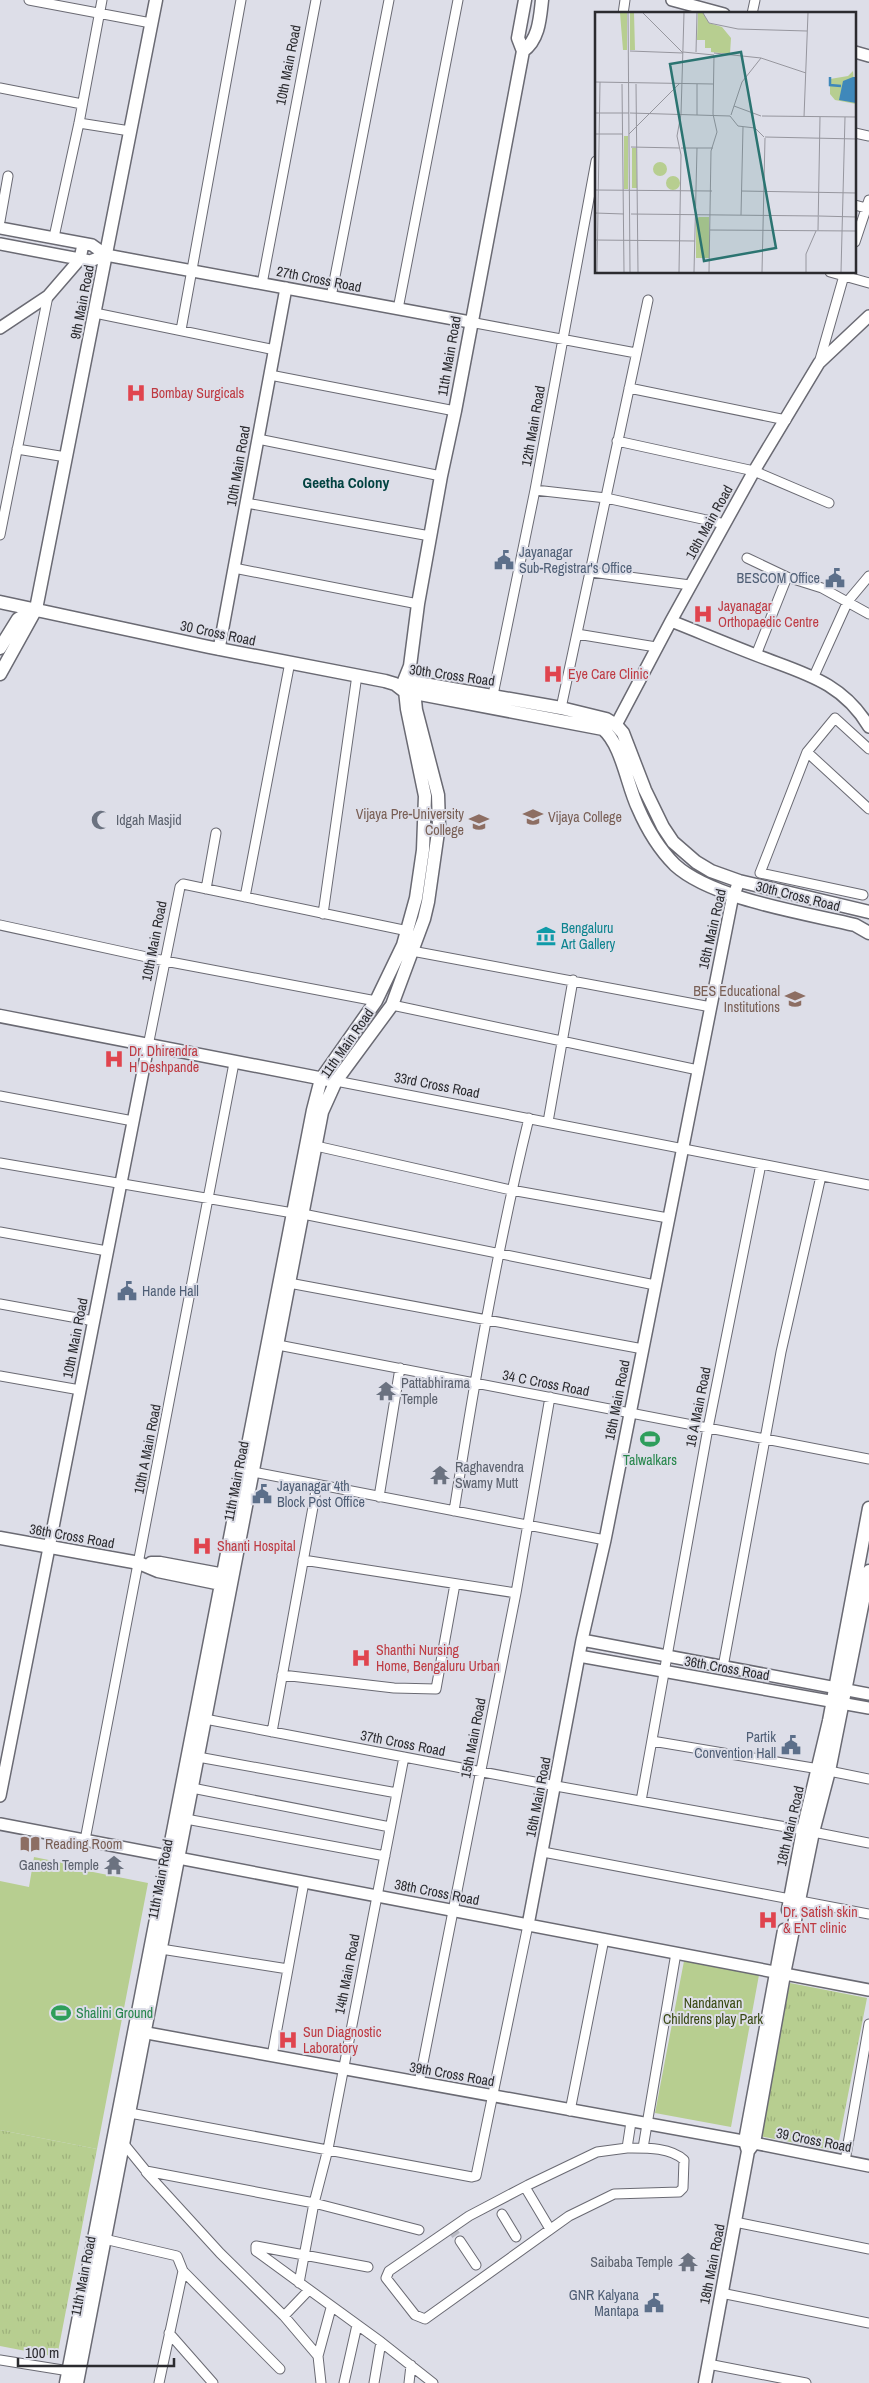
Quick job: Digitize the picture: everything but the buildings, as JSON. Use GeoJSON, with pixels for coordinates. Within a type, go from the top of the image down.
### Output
{"type":"FeatureCollection","features":[{"type":"Feature","properties":{"kind":"main road","name":"9th Main Road"},"geometry":{"type":"LineString","coordinates":[[0,674],[36,609],[156,0]]}},
{"type":"Feature","properties":{"kind":"main road","name":"11th Main Road"},"geometry":{"type":"LineString","coordinates":[[67,2377],[124,2144],[130,2113],[140,2032],[161,1948],[173,1857],[186,1819],[206,1719],[226,1580],[253,1472],[290,1283],[313,1110],[321,1078],[376,1001],[408,930],[420,874],[425,796],[406,686],[440,476],[455,411],[470,322],[523,51],[518,38],[525,0]]}},
{"type":"Feature","properties":{"kind":"main road","name":"11th Main Road"},"geometry":{"type":"LineString","coordinates":[[523,51],[531,46],[535,38],[542,0]]}},
{"type":"Feature","properties":{"kind":"main road"},"geometry":{"type":"LineString","coordinates":[[0,602],[36,609]]}},
{"type":"Feature","properties":{"kind":"main road"},"geometry":{"type":"LineString","coordinates":[[0,648],[18,619],[36,609]]}},
{"type":"Feature","properties":{"kind":"main road","name":"30 Cross Road"},"geometry":{"type":"LineString","coordinates":[[36,609],[219,649],[406,686]]}},
{"type":"Feature","properties":{"kind":"main road","name":"11th Main Road"},"geometry":{"type":"LineString","coordinates":[[78,2383],[100,2238],[226,1580],[298,1214],[316,1146],[322,1112],[336,1081],[392,1005],[428,902],[439,825],[438,795],[406,686]]}},
{"type":"Feature","properties":{"kind":"main road","name":"30th Cross Road"},"geometry":{"type":"LineString","coordinates":[[406,686],[492,696],[561,708],[593,715],[616,725],[626,742],[655,812],[673,842],[696,862],[711,871],[739,881],[869,912]]}},
{"type":"Feature","properties":{"kind":"main road","name":"30th Cross Road"},"geometry":{"type":"LineString","coordinates":[[406,686],[603,729],[614,740],[632,796],[649,831],[664,853],[688,875],[733,895],[855,925],[869,933]]}},
{"type":"Feature","properties":{"kind":"main road","name":"33rd Cross Road"},"geometry":{"type":"LineString","coordinates":[[0,1016],[234,1063],[336,1081]]}},
{"type":"Feature","properties":{"kind":"main road","name":"18th Main Road"},"geometry":{"type":"LineString","coordinates":[[705,2383],[780,1972],[808,1831],[824,1770],[838,1703],[869,1508]]}},
{"type":"Feature","properties":{"kind":"main road","name":"36th Cross Road"},"geometry":{"type":"LineString","coordinates":[[0,1538],[139,1563],[160,1563],[226,1580]]}},
{"type":"Feature","properties":{"kind":"main road","name":"18th Main Road"},"geometry":{"type":"LineString","coordinates":[[840,1689],[869,1571]]}},
{"type":"Feature","properties":{"kind":"street"},"geometry":{"type":"LineString","coordinates":[[29,0],[152,23]]}},
{"type":"Feature","properties":{"kind":"street"},"geometry":{"type":"LineString","coordinates":[[54,237],[79,123],[102,0]]}},
{"type":"Feature","properties":{"kind":"street"},"geometry":{"type":"LineString","coordinates":[[181,330],[240,0]]}},
{"type":"Feature","properties":{"kind":"street","name":"10th Main Road"},"geometry":{"type":"LineString","coordinates":[[262,284],[316,0]]}},
{"type":"Feature","properties":{"kind":"street"},"geometry":{"type":"LineString","coordinates":[[331,297],[389,0]]}},
{"type":"Feature","properties":{"kind":"street"},"geometry":{"type":"LineString","coordinates":[[398,310],[458,0]]}},
{"type":"Feature","properties":{"kind":"street"},"geometry":{"type":"LineString","coordinates":[[672,0],[717,12]]}},
{"type":"Feature","properties":{"kind":"street"},"geometry":{"type":"LineString","coordinates":[[856,52],[869,56]]}},
{"type":"Feature","properties":{"kind":"street"},"geometry":{"type":"LineString","coordinates":[[0,88],[82,104]]}},
{"type":"Feature","properties":{"kind":"street"},"geometry":{"type":"LineString","coordinates":[[79,123],[130,131]]}},
{"type":"Feature","properties":{"kind":"street"},"geometry":{"type":"LineString","coordinates":[[856,133],[869,136]]}},
{"type":"Feature","properties":{"kind":"street","name":"12th Main Road"},"geometry":{"type":"LineString","coordinates":[[492,696],[535,490],[595,166]]}},
{"type":"Feature","properties":{"kind":"street"},"geometry":{"type":"LineString","coordinates":[[0,221],[8,176]]}},
{"type":"Feature","properties":{"kind":"street"},"geometry":{"type":"LineString","coordinates":[[856,239],[868,206]]}},
{"type":"Feature","properties":{"kind":"street","name":"27th Cross Road"},"geometry":{"type":"LineString","coordinates":[[0,228],[54,237],[92,246],[106,255],[636,353]]}},
{"type":"Feature","properties":{"kind":"street"},"geometry":{"type":"LineString","coordinates":[[0,244],[80,260],[90,261],[106,255]]}},
{"type":"Feature","properties":{"kind":"street"},"geometry":{"type":"LineString","coordinates":[[0,328],[48,296],[80,260],[83,244]]}},
{"type":"Feature","properties":{"kind":"street"},"geometry":{"type":"LineString","coordinates":[[844,275],[869,283]]}},
{"type":"Feature","properties":{"kind":"street","name":"16th Main Road"},"geometry":{"type":"LineString","coordinates":[[616,725],[690,585],[754,471],[819,363],[844,275]]}},
{"type":"Feature","properties":{"kind":"street","name":"10th Main Road"},"geometry":{"type":"LineString","coordinates":[[219,649],[286,288]]}},
{"type":"Feature","properties":{"kind":"street"},"geometry":{"type":"LineString","coordinates":[[0,535],[48,296]]}},
{"type":"Feature","properties":{"kind":"street"},"geometry":{"type":"LineString","coordinates":[[561,708],[648,300]]}},
{"type":"Feature","properties":{"kind":"street"},"geometry":{"type":"LineString","coordinates":[[95,313],[275,350]]}},
{"type":"Feature","properties":{"kind":"street","name":"16th Main Road"},"geometry":{"type":"LineString","coordinates":[[819,363],[869,316]]}},
{"type":"Feature","properties":{"kind":"street"},"geometry":{"type":"LineString","coordinates":[[270,375],[455,411]]}},
{"type":"Feature","properties":{"kind":"street"},"geometry":{"type":"LineString","coordinates":[[629,388],[786,420]]}},
{"type":"Feature","properties":{"kind":"street"},"geometry":{"type":"LineString","coordinates":[[258,439],[440,476]]}},
{"type":"Feature","properties":{"kind":"street"},"geometry":{"type":"LineString","coordinates":[[617,441],[754,471],[829,503]]}},
{"type":"Feature","properties":{"kind":"street"},"geometry":{"type":"LineString","coordinates":[[17,449],[66,457]]}},
{"type":"Feature","properties":{"kind":"street"},"geometry":{"type":"LineString","coordinates":[[535,490],[606,498],[725,524]]}},
{"type":"Feature","properties":{"kind":"street"},"geometry":{"type":"LineString","coordinates":[[246,503],[430,536]]}},
{"type":"Feature","properties":{"kind":"street"},"geometry":{"type":"LineString","coordinates":[[747,558],[787,577],[822,588],[869,614]]}},
{"type":"Feature","properties":{"kind":"street"},"geometry":{"type":"LineString","coordinates":[[234,568],[418,604]]}},
{"type":"Feature","properties":{"kind":"street"},"geometry":{"type":"LineString","coordinates":[[591,572],[690,585]]}},
{"type":"Feature","properties":{"kind":"street"},"geometry":{"type":"LineString","coordinates":[[814,676],[848,601],[869,576]]}},
{"type":"Feature","properties":{"kind":"street"},"geometry":{"type":"LineString","coordinates":[[756,655],[787,577]]}},
{"type":"Feature","properties":{"kind":"street"},"geometry":{"type":"LineString","coordinates":[[671,620],[756,655],[814,676],[848,700],[869,727]]}},
{"type":"Feature","properties":{"kind":"street"},"geometry":{"type":"LineString","coordinates":[[577,634],[656,647]]}},
{"type":"Feature","properties":{"kind":"street"},"geometry":{"type":"LineString","coordinates":[[245,897],[290,662]]}},
{"type":"Feature","properties":{"kind":"street"},"geometry":{"type":"LineString","coordinates":[[323,914],[357,675]]}},
{"type":"Feature","properties":{"kind":"street"},"geometry":{"type":"LineString","coordinates":[[863,895],[760,873],[807,752],[835,718],[869,749]]}},
{"type":"Feature","properties":{"kind":"street"},"geometry":{"type":"LineString","coordinates":[[807,752],[869,809]]}},
{"type":"Feature","properties":{"kind":"street"},"geometry":{"type":"LineString","coordinates":[[216,833],[206,889],[408,930]]}},
{"type":"Feature","properties":{"kind":"street","name":"16th Main Road"},"geometry":{"type":"LineString","coordinates":[[528,1924],[556,1786],[582,1640],[605,1540],[733,895],[739,881]]}},
{"type":"Feature","properties":{"kind":"street","name":"10th Main Road"},"geometry":{"type":"LineString","coordinates":[[0,1796],[180,887],[184,884],[206,889]]}},
{"type":"Feature","properties":{"kind":"street"},"geometry":{"type":"LineString","coordinates":[[0,925],[165,961],[376,1001]]}},
{"type":"Feature","properties":{"kind":"street"},"geometry":{"type":"LineString","coordinates":[[412,951],[711,1007]]}},
{"type":"Feature","properties":{"kind":"street"},"geometry":{"type":"LineString","coordinates":[[548,1122],[573,980]]}},
{"type":"Feature","properties":{"kind":"street"},"geometry":{"type":"LineString","coordinates":[[392,1005],[698,1070]]}},
{"type":"Feature","properties":{"kind":"street","name":"10th A Main Road"},"geometry":{"type":"LineString","coordinates":[[85,1840],[234,1063]]}},
{"type":"Feature","properties":{"kind":"street","name":"33rd Cross Road"},"geometry":{"type":"LineString","coordinates":[[336,1081],[869,1185]]}},
{"type":"Feature","properties":{"kind":"street"},"geometry":{"type":"LineString","coordinates":[[0,1096],[133,1121]]}},
{"type":"Feature","properties":{"kind":"street"},"geometry":{"type":"LineString","coordinates":[[454,1511],[485,1320],[500,1255],[511,1190],[529,1118]]}},
{"type":"Feature","properties":{"kind":"street"},"geometry":{"type":"LineString","coordinates":[[316,1146],[511,1190],[668,1218]]}},
{"type":"Feature","properties":{"kind":"street"},"geometry":{"type":"LineString","coordinates":[[0,1163],[121,1182],[298,1214],[655,1285]]}},
{"type":"Feature","properties":{"kind":"street","name":"16 A Main Road"},"geometry":{"type":"LineString","coordinates":[[664,1672],[708,1428],[761,1164]]}},
{"type":"Feature","properties":{"kind":"street"},"geometry":{"type":"LineString","coordinates":[[723,1667],[781,1352],[821,1176]]}},
{"type":"Feature","properties":{"kind":"street"},"geometry":{"type":"LineString","coordinates":[[0,1232],[107,1252]]}},
{"type":"Feature","properties":{"kind":"street"},"geometry":{"type":"LineString","coordinates":[[290,1283],[643,1349]]}},
{"type":"Feature","properties":{"kind":"street"},"geometry":{"type":"LineString","coordinates":[[0,1304],[94,1321]]}},
{"type":"Feature","properties":{"kind":"street","name":"34 C Cross Road"},"geometry":{"type":"LineString","coordinates":[[278,1345],[869,1459]]}},
{"type":"Feature","properties":{"kind":"street"},"geometry":{"type":"LineString","coordinates":[[379,1496],[400,1368]]}},
{"type":"Feature","properties":{"kind":"street"},"geometry":{"type":"LineString","coordinates":[[0,1376],[80,1390]]}},
{"type":"Feature","properties":{"kind":"street","name":"15th Main Road"},"geometry":{"type":"LineString","coordinates":[[419,2083],[516,1593],[550,1398]]}},
{"type":"Feature","properties":{"kind":"street"},"geometry":{"type":"LineString","coordinates":[[253,1472],[605,1540]]}},
{"type":"Feature","properties":{"kind":"street"},"geometry":{"type":"LineString","coordinates":[[272,1732],[317,1484]]}},
{"type":"Feature","properties":{"kind":"street"},"geometry":{"type":"LineString","coordinates":[[303,1560],[516,1593]]}},
{"type":"Feature","properties":{"kind":"street"},"geometry":{"type":"LineString","coordinates":[[282,1675],[394,1688],[436,1690],[455,1584]]}},
{"type":"Feature","properties":{"kind":"street","name":"36th Cross Road"},"geometry":{"type":"LineString","coordinates":[[582,1640],[869,1694]]}},
{"type":"Feature","properties":{"kind":"street","name":"36th Cross Road"},"geometry":{"type":"LineString","coordinates":[[579,1656],[869,1708]]}},
{"type":"Feature","properties":{"kind":"street"},"geometry":{"type":"LineString","coordinates":[[641,1801],[664,1672]]}},
{"type":"Feature","properties":{"kind":"street","name":"37th Cross Road"},"geometry":{"type":"LineString","coordinates":[[206,1719],[480,1772],[869,1843]]}},
{"type":"Feature","properties":{"kind":"street"},"geometry":{"type":"LineString","coordinates":[[652,1741],[869,1779]]}},
{"type":"Feature","properties":{"kind":"street"},"geometry":{"type":"LineString","coordinates":[[198,1757],[397,1794]]}},
{"type":"Feature","properties":{"kind":"street","name":"14th Main Road"},"geometry":{"type":"LineString","coordinates":[[298,2283],[314,2203],[328,2149],[404,1757]]}},
{"type":"Feature","properties":{"kind":"street"},"geometry":{"type":"LineString","coordinates":[[192,1788],[390,1828]]}},
{"type":"Feature","properties":{"kind":"street"},"geometry":{"type":"LineString","coordinates":[[186,1819],[384,1856]]}},
{"type":"Feature","properties":{"kind":"street","name":"38th Cross Road"},"geometry":{"type":"LineString","coordinates":[[0,1824],[869,1990]]}},
{"type":"Feature","properties":{"kind":"street"},"geometry":{"type":"LineString","coordinates":[[542,1852],[869,1914]]}},
{"type":"Feature","properties":{"kind":"street"},"geometry":{"type":"LineString","coordinates":[[272,2056],[304,1882]]}},
{"type":"Feature","properties":{"kind":"street"},"geometry":{"type":"LineString","coordinates":[[130,2113],[472,2177],[476,2176],[494,2097],[528,1924]]}},
{"type":"Feature","properties":{"kind":"street"},"geometry":{"type":"LineString","coordinates":[[570,2111],[604,1939]]}},
{"type":"Feature","properties":{"kind":"street"},"geometry":{"type":"LineString","coordinates":[[161,1948],[288,1969]]}},
{"type":"Feature","properties":{"kind":"street"},"geometry":{"type":"LineString","coordinates":[[643,2148],[676,1953]]}},
{"type":"Feature","properties":{"kind":"street"},"geometry":{"type":"LineString","coordinates":[[845,2162],[869,2024]]}},
{"type":"Feature","properties":{"kind":"street","name":"39th Cross Road"},"geometry":{"type":"LineString","coordinates":[[140,2032],[749,2145]]}},
{"type":"Feature","properties":{"kind":"street"},"geometry":{"type":"LineString","coordinates":[[627,2148],[631,2122]]}},
{"type":"Feature","properties":{"kind":"street"},"geometry":{"type":"LineString","coordinates":[[124,2144],[220,2253],[284,2316],[318,2356]]}},
{"type":"Feature","properties":{"kind":"street","name":"39 Cross Road"},"geometry":{"type":"LineString","coordinates":[[749,2145],[869,2166]]}},
{"type":"Feature","properties":{"kind":"street"},"geometry":{"type":"LineString","coordinates":[[643,2148],[676,2153],[684,2160],[683,2188],[680,2192],[614,2194],[569,2216],[426,2318],[415,2315],[386,2278],[389,2271],[469,2216],[525,2187],[597,2152],[643,2148]]}},
{"type":"Feature","properties":{"kind":"street"},"geometry":{"type":"LineString","coordinates":[[146,2171],[314,2203],[419,2230]]}},
{"type":"Feature","properties":{"kind":"street"},"geometry":{"type":"LineString","coordinates":[[525,2187],[550,2229]]}},
{"type":"Feature","properties":{"kind":"street"},"geometry":{"type":"LineString","coordinates":[[502,2214],[516,2237]]}},
{"type":"Feature","properties":{"kind":"street"},"geometry":{"type":"LineString","coordinates":[[735,2222],[869,2249]]}},
{"type":"Feature","properties":{"kind":"street"},"geometry":{"type":"LineString","coordinates":[[100,2238],[175,2254],[183,2271],[280,2370]]}},
{"type":"Feature","properties":{"kind":"street"},"geometry":{"type":"LineString","coordinates":[[460,2241],[476,2265]]}},
{"type":"Feature","properties":{"kind":"street"},"geometry":{"type":"LineString","coordinates":[[368,2267],[304,2254],[256,2246],[255,2248],[256,2251],[298,2283],[381,2342],[433,2383]]}},
{"type":"Feature","properties":{"kind":"street"},"geometry":{"type":"LineString","coordinates":[[159,2383],[183,2271]]}},
{"type":"Feature","properties":{"kind":"street"},"geometry":{"type":"LineString","coordinates":[[284,2316],[308,2290]]}},
{"type":"Feature","properties":{"kind":"street"},"geometry":{"type":"LineString","coordinates":[[721,2293],[869,2323]]}},
{"type":"Feature","properties":{"kind":"street"},"geometry":{"type":"LineString","coordinates":[[321,2383],[318,2356],[331,2308]]}},
{"type":"Feature","properties":{"kind":"street"},"geometry":{"type":"LineString","coordinates":[[344,2383],[357,2325]]}},
{"type":"Feature","properties":{"kind":"street"},"geometry":{"type":"LineString","coordinates":[[169,2332],[213,2383]]}},
{"type":"Feature","properties":{"kind":"street"},"geometry":{"type":"LineString","coordinates":[[374,2383],[381,2342]]}},
{"type":"Feature","properties":{"kind":"street"},"geometry":{"type":"LineString","coordinates":[[0,2360],[67,2377]]}},
{"type":"Feature","properties":{"kind":"street"},"geometry":{"type":"LineString","coordinates":[[708,2364],[806,2383]]}},
{"type":"Feature","properties":{"kind":"street"},"geometry":{"type":"LineString","coordinates":[[409,2383],[411,2365]]}},
{"type":"Feature","properties":{"kind":"green space","name":"Shalini Ground"},"geometry":{"type":"Polygon","coordinates":[[[34,1857],[88,1868],[88,1871],[148,1883],[97,2149],[0,2130],[0,1881],[29,1887],[34,1857]]]}},
{"type":"Feature","properties":{"kind":"green space","name":"Nandanvan Childrens play Park"},"geometry":{"type":"Polygon","coordinates":[[[684,1961],[759,1975],[731,2127],[655,2113],[684,1961]]]}},
{"type":"Feature","properties":{"kind":"green space"},"geometry":{"type":"Polygon","coordinates":[[[790,1983],[867,1998],[837,2151],[760,2136],[790,1983]]]}},
{"type":"Feature","properties":{"kind":"green space"},"geometry":{"type":"Polygon","coordinates":[[[0,2130],[97,2149],[57,2357],[0,2346],[0,2130]]]}},
{"type":"Feature","properties":{"kind":"tunnel"},"geometry":{"type":"LineString","coordinates":[[451,2228],[460,2241]]}},
{"type":"Feature","properties":{"kind":"place","name":"Bombay Surgicals"},"geometry":{"type":"Point","coordinates":[136,393]}},
{"type":"Feature","properties":{"kind":"place","name":"Jayanagar Sub-Registrar's Office"},"geometry":{"type":"Point","coordinates":[504,560]}},
{"type":"Feature","properties":{"kind":"place","name":"BESCOM Office"},"geometry":{"type":"Point","coordinates":[835,578]}},
{"type":"Feature","properties":{"kind":"place","name":"Jayanagar Orthopaedic Centre"},"geometry":{"type":"Point","coordinates":[703,614]}},
{"type":"Feature","properties":{"kind":"place","name":"Eye Care Clinic"},"geometry":{"type":"Point","coordinates":[553,674]}},
{"type":"Feature","properties":{"kind":"place","name":"Vijaya College"},"geometry":{"type":"Point","coordinates":[533,817]}},
{"type":"Feature","properties":{"kind":"place","name":"Idgah Masjid"},"geometry":{"type":"Point","coordinates":[101,820]}},
{"type":"Feature","properties":{"kind":"place","name":"Vijaya Pre-University College"},"geometry":{"type":"Point","coordinates":[479,822]}},
{"type":"Feature","properties":{"kind":"place","name":"Bengaluru Art Gallery"},"geometry":{"type":"Point","coordinates":[546,936]}},
{"type":"Feature","properties":{"kind":"place","name":"BES Educational Institutions"},"geometry":{"type":"Point","coordinates":[795,999]}},
{"type":"Feature","properties":{"kind":"place","name":"Dr. Dhirendra H Deshpande"},"geometry":{"type":"Point","coordinates":[114,1059]}},
{"type":"Feature","properties":{"kind":"place","name":"Hande Hall"},"geometry":{"type":"Point","coordinates":[127,1291]}},
{"type":"Feature","properties":{"kind":"place","name":"Pattabhirama Temple"},"geometry":{"type":"Point","coordinates":[386,1391]}},
{"type":"Feature","properties":{"kind":"place","name":"Talwalkars"},"geometry":{"type":"Point","coordinates":[650,1439]}},
{"type":"Feature","properties":{"kind":"place","name":"Raghavendra Swamy Mutt"},"geometry":{"type":"Point","coordinates":[440,1475]}},
{"type":"Feature","properties":{"kind":"place","name":"Jayanagar 4th Block Post Office"},"geometry":{"type":"Point","coordinates":[262,1494]}},
{"type":"Feature","properties":{"kind":"place","name":"Shanti Hospital"},"geometry":{"type":"Point","coordinates":[202,1546]}},
{"type":"Feature","properties":{"kind":"place","name":"Shanthi Nursing Home, Bengaluru Urban"},"geometry":{"type":"Point","coordinates":[361,1658]}},
{"type":"Feature","properties":{"kind":"place","name":"Partik Convention Hall"},"geometry":{"type":"Point","coordinates":[791,1745]}},
{"type":"Feature","properties":{"kind":"place","name":"Reading Room"},"geometry":{"type":"Point","coordinates":[30,1844]}},
{"type":"Feature","properties":{"kind":"place","name":"Ganesh Temple"},"geometry":{"type":"Point","coordinates":[114,1865]}},
{"type":"Feature","properties":{"kind":"place","name":"Dr. Satish skin & ENT clinic"},"geometry":{"type":"Point","coordinates":[768,1920]}},
{"type":"Feature","properties":{"kind":"place","name":"Shalini Ground"},"geometry":{"type":"Point","coordinates":[61,2013]}},
{"type":"Feature","properties":{"kind":"place","name":"Sun Diagnostic Laboratory"},"geometry":{"type":"Point","coordinates":[288,2040]}},
{"type":"Feature","properties":{"kind":"place","name":"Saibaba Temple"},"geometry":{"type":"Point","coordinates":[688,2262]}},
{"type":"Feature","properties":{"kind":"place","name":"GNR Kalyana Mantapa"},"geometry":{"type":"Point","coordinates":[654,2303]}},
{"type":"Feature","properties":{"kind":"district","name":"Geetha Colony"},"geometry":{"type":"Point","coordinates":[346,482]}}]}
